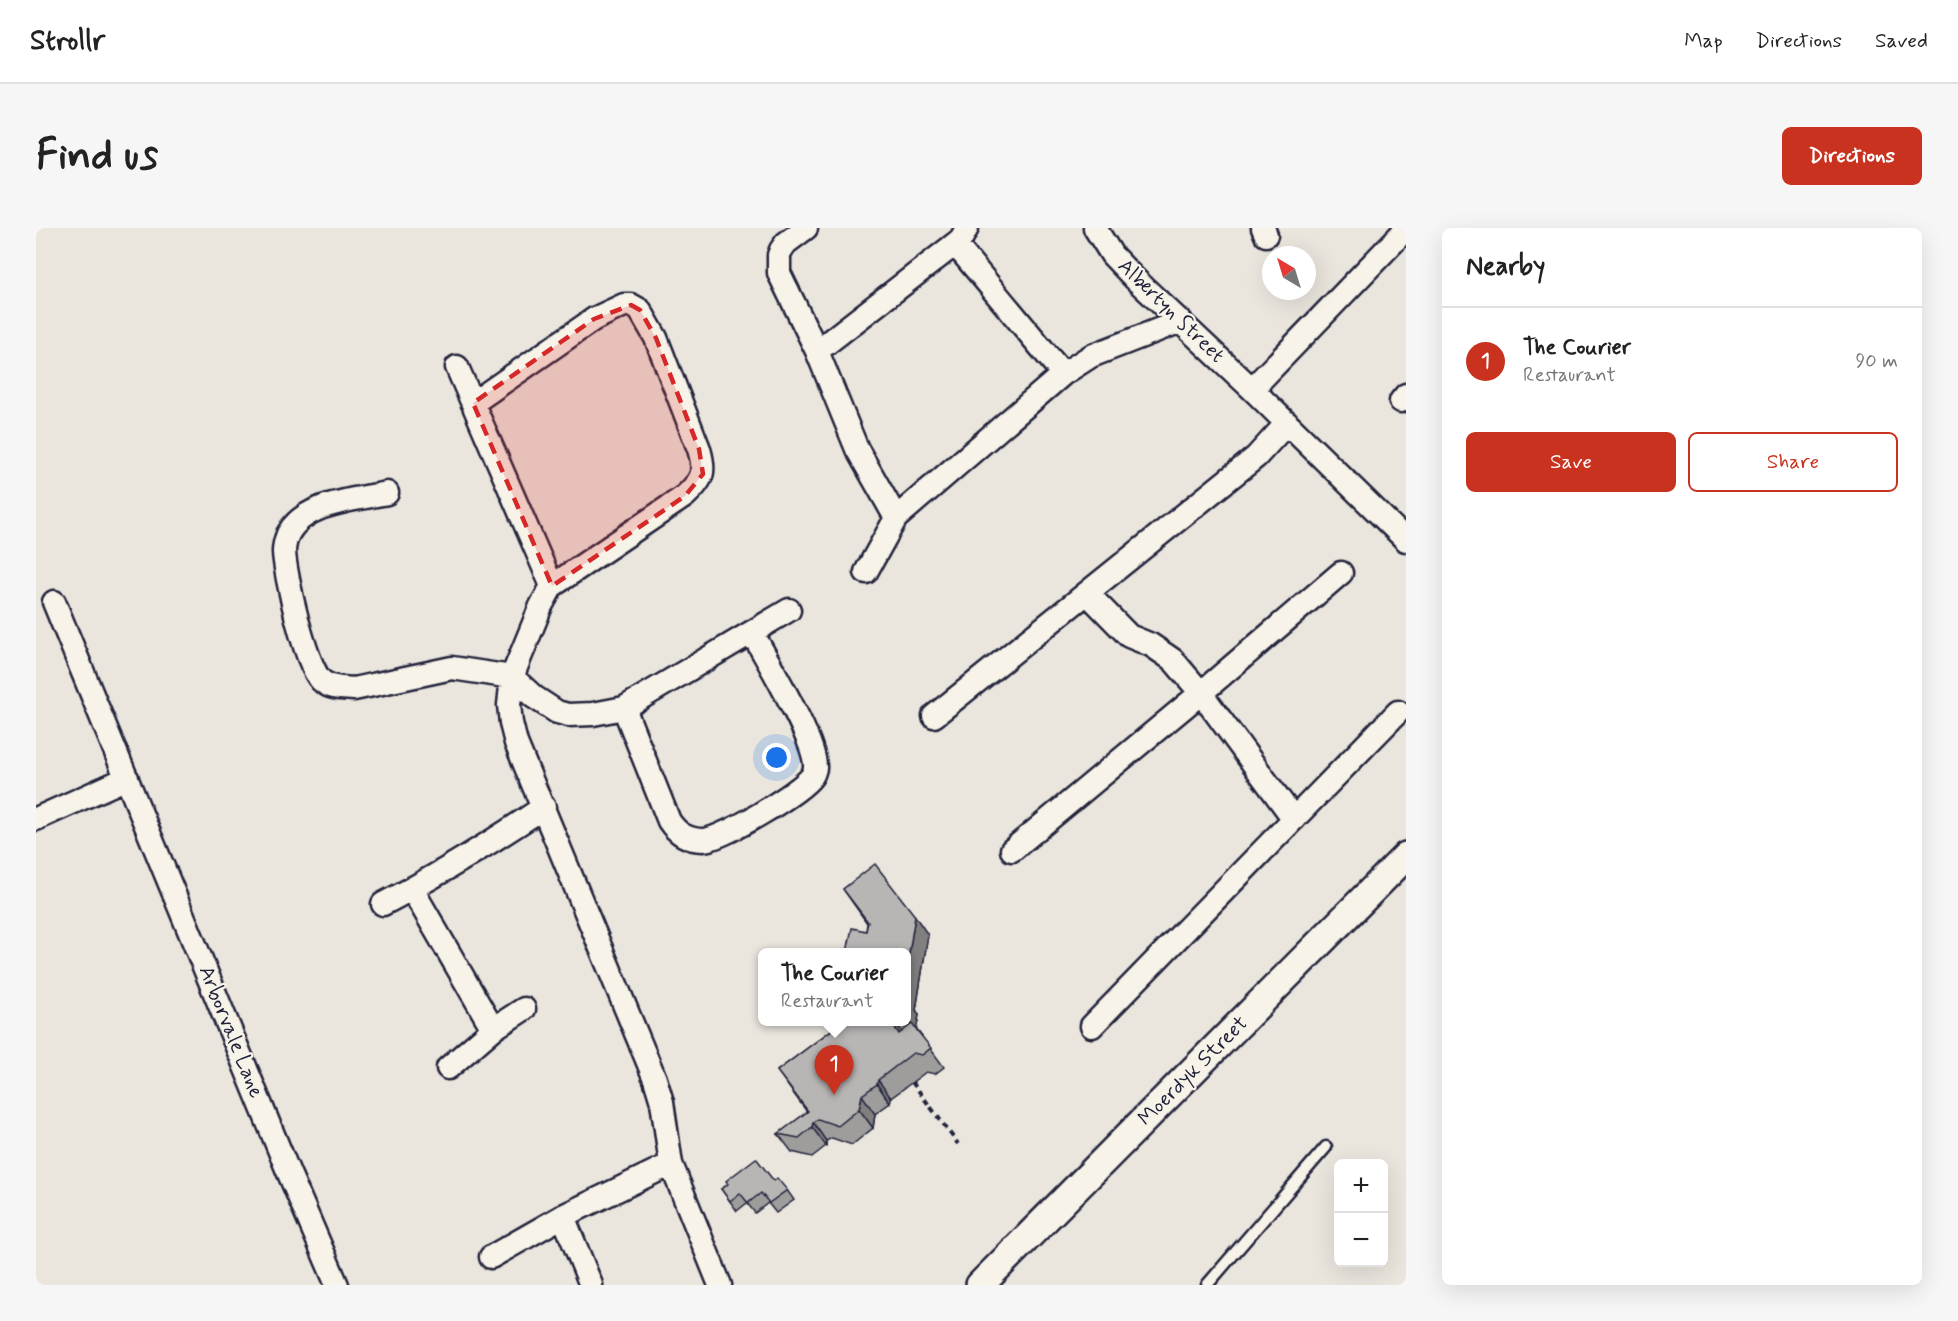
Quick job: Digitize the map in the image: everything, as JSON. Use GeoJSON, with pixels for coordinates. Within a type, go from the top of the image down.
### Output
{"type":"FeatureCollection","features":[{"type":"Feature","properties":{"kind":"street"},"geometry":{"type":"LineString","coordinates":[[806,228],[781,249],[778,273],[817,351],[857,449],[873,481],[896,518]]}},
{"type":"Feature","properties":{"kind":"street","name":"Albertyn Street"},"geometry":{"type":"LineString","coordinates":[[1095,228],[1112,255],[1135,279],[1252,389],[1406,540]]}},
{"type":"Feature","properties":{"kind":"street"},"geometry":{"type":"LineString","coordinates":[[1252,389],[1406,229]]}},
{"type":"Feature","properties":{"kind":"street"},"geometry":{"type":"LineString","coordinates":[[817,351],[961,236],[1063,374]]}},
{"type":"Feature","properties":{"kind":"street"},"geometry":{"type":"LineString","coordinates":[[473,403],[594,319],[624,305],[632,305],[640,310],[656,338],[699,449],[703,468],[701,479],[685,496],[552,586],[541,606],[512,677],[509,705],[516,743],[654,1079],[662,1102],[671,1164],[720,1285]]}},
{"type":"Feature","properties":{"kind":"street"},"geometry":{"type":"LineString","coordinates":[[866,572],[896,518],[1063,374],[1091,356],[1181,321]]}},
{"type":"Feature","properties":{"kind":"street"},"geometry":{"type":"LineString","coordinates":[[457,368],[552,586]]}},
{"type":"Feature","properties":{"kind":"street"},"geometry":{"type":"LineString","coordinates":[[934,716],[1256,457],[1287,423]]}},
{"type":"Feature","properties":{"kind":"street"},"geometry":{"type":"LineString","coordinates":[[387,493],[313,511],[294,526],[287,535],[284,550],[286,568],[306,653],[323,683],[338,689],[354,689],[452,668],[512,677],[524,690],[557,712],[568,715],[593,714],[624,708],[789,610]]}},
{"type":"Feature","properties":{"kind":"street"},"geometry":{"type":"LineString","coordinates":[[1011,850],[1201,693],[1341,573]]}},
{"type":"Feature","properties":{"kind":"street"},"geometry":{"type":"LineString","coordinates":[[1087,593],[1129,636],[1151,645],[1173,660],[1201,693],[1294,819]]}},
{"type":"Feature","properties":{"kind":"street","name":"Arborvale Lane"},"geometry":{"type":"LineString","coordinates":[[54,602],[337,1285]]}},
{"type":"Feature","properties":{"kind":"street"},"geometry":{"type":"LineString","coordinates":[[624,708],[674,828],[685,837],[700,840],[727,833],[798,789],[812,778],[814,769],[814,758],[804,732],[752,632]]}},
{"type":"Feature","properties":{"kind":"street"},"geometry":{"type":"LineString","coordinates":[[1092,1026],[1398,712]]}},
{"type":"Feature","properties":{"kind":"street"},"geometry":{"type":"LineString","coordinates":[[36,819],[127,778]]}},
{"type":"Feature","properties":{"kind":"street"},"geometry":{"type":"LineString","coordinates":[[383,904],[412,889],[544,807]]}},
{"type":"Feature","properties":{"kind":"street","name":"Moerdyk Street"},"geometry":{"type":"LineString","coordinates":[[980,1285],[1406,856]]}},
{"type":"Feature","properties":{"kind":"street"},"geometry":{"type":"LineString","coordinates":[[412,889],[493,1029]]}},
{"type":"Feature","properties":{"kind":"street"},"geometry":{"type":"LineString","coordinates":[[448,1068],[493,1029],[525,1009]]}},
{"type":"Feature","properties":{"kind":"street"},"geometry":{"type":"LineString","coordinates":[[490,1257],[563,1216],[671,1164]]}},
{"type":"Feature","properties":{"kind":"street"},"geometry":{"type":"LineString","coordinates":[[563,1216],[591,1285]]}},
{"type":"Feature","properties":{"kind":"lane"},"geometry":{"type":"LineString","coordinates":[[1207,1285],[1326,1147]]}},
{"type":"Feature","properties":{"kind":"path"},"geometry":{"type":"LineString","coordinates":[[912,1082],[958,1144]]}},
{"type":"Feature","properties":{"kind":"highlighted area"},"geometry":{"type":"Polygon","coordinates":[[[631,305],[640,310],[656,338],[699,449],[703,474],[685,496],[552,586],[473,403],[594,319],[631,305]]]}},
{"type":"Feature","properties":{"kind":"building"},"geometry":{"type":"Polygon","coordinates":[[[875,864],[915,916],[910,948],[848,948],[852,928],[866,931],[868,922],[843,889],[875,864]]]}},
{"type":"Feature","properties":{"kind":"building"},"geometry":{"type":"Polygon","coordinates":[[[912,1024],[931,1048],[922,1055],[913,1053],[878,1080],[877,1084],[862,1095],[859,1109],[838,1126],[818,1119],[799,1138],[778,1134],[808,1111],[777,1071],[834,1026],[894,1026],[899,1034],[912,1024]]]}},
{"type":"Feature","properties":{"kind":"building"},"geometry":{"type":"Polygon","coordinates":[[[756,1158],[774,1181],[777,1178],[787,1190],[769,1203],[761,1193],[748,1203],[740,1193],[730,1201],[721,1189],[728,1184],[726,1181],[756,1158]]]}},
{"type":"Feature","properties":{"kind":"place","name":"The Courier"},"geometry":{"type":"Point","coordinates":[834,1095]}}]}
